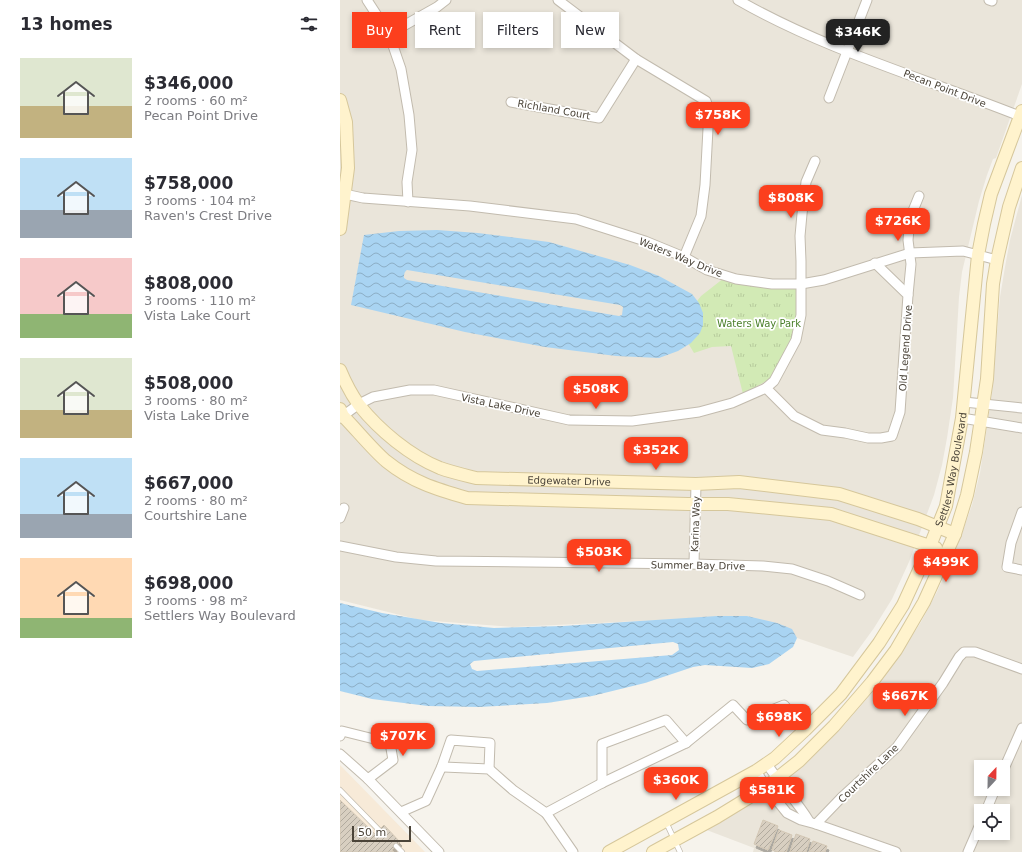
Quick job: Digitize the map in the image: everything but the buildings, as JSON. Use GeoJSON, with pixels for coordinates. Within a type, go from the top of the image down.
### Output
{"type":"FeatureCollection","features":[{"type":"Feature","properties":{"kind":"street"},"geometry":{"type":"LineString","coordinates":[[367,0],[375,12]]}},
{"type":"Feature","properties":{"kind":"street"},"geometry":{"type":"LineString","coordinates":[[407,24],[437,7],[446,0]]}},
{"type":"Feature","properties":{"kind":"street"},"geometry":{"type":"LineString","coordinates":[[558,0],[636,59],[706,101],[709,110],[705,185],[701,216],[684,257]]}},
{"type":"Feature","properties":{"kind":"street","name":"Pecan Point Drive"},"geometry":{"type":"LineString","coordinates":[[738,0],[766,16],[783,22],[818,40],[1021,115]]}},
{"type":"Feature","properties":{"kind":"street"},"geometry":{"type":"LineString","coordinates":[[829,98],[867,0]]}},
{"type":"Feature","properties":{"kind":"street"},"geometry":{"type":"LineString","coordinates":[[394,48],[401,69],[409,115],[412,150],[407,182],[408,202]]}},
{"type":"Feature","properties":{"kind":"street","name":"Richland Court"},"geometry":{"type":"LineString","coordinates":[[511,102],[599,118],[636,59]]}},
{"type":"Feature","properties":{"kind":"street"},"geometry":{"type":"LineString","coordinates":[[340,100],[346,122],[348,168],[342,194],[340,229]]}},
{"type":"Feature","properties":{"kind":"street","name":"Settlers Way Boulevard"},"geometry":{"type":"LineString","coordinates":[[609,852],[756,771],[775,758],[806,730],[840,694],[879,643],[903,605],[930,546],[946,506],[962,418],[978,255],[992,194],[1021,115]]}},
{"type":"Feature","properties":{"kind":"street","name":"Vista Lake Drive"},"geometry":{"type":"LineString","coordinates":[[341,414],[373,398],[410,390],[434,390],[569,420],[632,421],[699,412],[732,403],[766,388],[774,381],[796,340],[801,314],[800,236],[802,214],[806,182],[815,160]]}},
{"type":"Feature","properties":{"kind":"street","name":"Settlers Way Boulevard"},"geometry":{"type":"LineString","coordinates":[[653,852],[675,841],[766,787],[799,761],[834,726],[877,676],[896,650],[924,602],[955,534],[967,495],[976,452],[982,404],[987,379],[993,284],[997,260],[1009,207],[1022,168]]}},
{"type":"Feature","properties":{"kind":"street","name":"Waters Way Drive"},"geometry":{"type":"LineString","coordinates":[[342,194],[363,198],[470,206],[576,219],[645,241],[684,257],[707,270],[736,278],[772,284],[801,284],[824,280],[910,253],[963,251],[997,260]]}},
{"type":"Feature","properties":{"kind":"street"},"geometry":{"type":"LineString","coordinates":[[908,295],[911,264],[908,240],[910,218],[920,196]]}},
{"type":"Feature","properties":{"kind":"street","name":"Old Legend Drive"},"geometry":{"type":"LineString","coordinates":[[766,388],[794,416],[822,430],[845,432],[868,438],[892,436],[900,412],[908,295],[875,263]]}},
{"type":"Feature","properties":{"kind":"street","name":"Edgewater Drive"},"geometry":{"type":"LineString","coordinates":[[340,370],[346,384],[359,404],[394,440],[420,459],[441,468],[476,478],[696,484],[739,482],[839,494],[918,519],[955,534]]}},
{"type":"Feature","properties":{"kind":"street"},"geometry":{"type":"LineString","coordinates":[[964,402],[1022,408]]}},
{"type":"Feature","properties":{"kind":"street","name":"Edgewater Drive"},"geometry":{"type":"LineString","coordinates":[[341,414],[386,461],[412,479],[433,488],[467,498],[728,504],[831,514],[930,546],[946,553]]}},
{"type":"Feature","properties":{"kind":"street"},"geometry":{"type":"LineString","coordinates":[[962,418],[1022,428]]}},
{"type":"Feature","properties":{"kind":"street","name":"Karina Way"},"geometry":{"type":"LineString","coordinates":[[694,564],[696,484]]}},
{"type":"Feature","properties":{"kind":"street"},"geometry":{"type":"LineString","coordinates":[[340,518],[344,508]]}},
{"type":"Feature","properties":{"kind":"street"},"geometry":{"type":"LineString","coordinates":[[1022,512],[1011,543],[1007,567],[1022,570]]}},
{"type":"Feature","properties":{"kind":"street","name":"Summer Bay Drive"},"geometry":{"type":"LineString","coordinates":[[340,546],[396,558],[436,561],[763,566],[792,569],[828,581],[860,595]]}},
{"type":"Feature","properties":{"kind":"street","name":"Courtshire Lane"},"geometry":{"type":"LineString","coordinates":[[813,822],[897,747],[943,684],[959,657],[964,652],[975,652],[1022,669]]}},
{"type":"Feature","properties":{"kind":"street"},"geometry":{"type":"LineString","coordinates":[[546,813],[686,743],[733,705],[747,720],[784,705],[806,730]]}},
{"type":"Feature","properties":{"kind":"street"},"geometry":{"type":"LineString","coordinates":[[602,784],[602,744],[666,720],[686,743]]}},
{"type":"Feature","properties":{"kind":"street"},"geometry":{"type":"LineString","coordinates":[[1008,760],[1022,728]]}},
{"type":"Feature","properties":{"kind":"street"},"geometry":{"type":"LineString","coordinates":[[340,736],[342,731],[390,743],[393,760],[368,779]]}},
{"type":"Feature","properties":{"kind":"street"},"geometry":{"type":"LineString","coordinates":[[401,812],[426,801],[442,766],[451,740],[490,743],[489,769]]}},
{"type":"Feature","properties":{"kind":"street"},"geometry":{"type":"LineString","coordinates":[[340,754],[368,779],[439,852]]}},
{"type":"Feature","properties":{"kind":"street"},"geometry":{"type":"LineString","coordinates":[[767,764],[777,779],[813,822]]}},
{"type":"Feature","properties":{"kind":"street"},"geometry":{"type":"LineString","coordinates":[[442,766],[444,768],[489,769],[513,790],[546,813],[573,852]]}},
{"type":"Feature","properties":{"kind":"street"},"geometry":{"type":"LineString","coordinates":[[756,771],[766,787],[787,813],[802,820],[813,822],[896,852]]}},
{"type":"Feature","properties":{"kind":"street"},"geometry":{"type":"LineString","coordinates":[[968,852],[974,838]]}},
{"type":"Feature","properties":{"kind":"lane"},"geometry":{"type":"LineString","coordinates":[[340,790],[379,830]]}},
{"type":"Feature","properties":{"kind":"lane"},"geometry":{"type":"LineString","coordinates":[[666,820],[680,852]]}},
{"type":"Feature","properties":{"kind":"lane"},"geometry":{"type":"LineString","coordinates":[[396,846],[402,852]]}},
{"type":"Feature","properties":{"kind":"shaded area"},"geometry":{"type":"Polygon","coordinates":[[[340,0],[1022,0],[1022,84],[996,158],[993,159],[987,175],[979,201],[962,272],[959,297],[953,398],[942,465],[934,495],[909,562],[892,599],[874,628],[853,657],[797,638],[747,616],[513,627],[420,620],[340,600],[340,0]]]}},
{"type":"Feature","properties":{"kind":"shaded area"},"geometry":{"type":"Polygon","coordinates":[[[1022,195],[1022,852],[753,852],[754,848],[704,829],[818,750],[845,724],[871,694],[899,656],[921,622],[937,592],[960,539],[972,505],[980,473],[992,393],[1000,297],[1010,240],[1022,195]]]}},
{"type":"Feature","properties":{"kind":"shaded area"},"geometry":{"type":"Polygon","coordinates":[[[340,765],[425,852],[340,852],[340,765]]]}},
{"type":"Feature","properties":{"kind":"green space","name":"Waters Way Park"},"geometry":{"type":"Polygon","coordinates":[[[724,278],[798,288],[797,316],[791,340],[770,379],[743,394],[731,346],[712,347],[694,353],[685,338],[694,305],[701,296],[724,278]]]}},
{"type":"Feature","properties":{"kind":"water"},"geometry":{"type":"Polygon","coordinates":[[[437,230],[478,233],[549,242],[630,265],[659,276],[692,294],[699,303],[703,313],[703,325],[700,333],[691,343],[678,351],[659,358],[616,356],[545,347],[465,332],[351,305],[364,235],[399,231],[437,230]],[[407,270],[404,275],[404,278],[407,280],[619,316],[622,315],[623,307],[620,305],[407,270]]]}},
{"type":"Feature","properties":{"kind":"water"},"geometry":{"type":"Polygon","coordinates":[[[340,603],[382,613],[441,623],[494,628],[563,626],[717,616],[747,616],[777,623],[792,629],[797,638],[793,647],[769,664],[752,668],[705,665],[693,667],[645,683],[592,696],[547,703],[479,707],[428,706],[372,699],[340,691],[340,603]],[[673,642],[474,661],[470,664],[472,669],[477,671],[672,655],[679,650],[678,644],[673,642]]]}}]}
